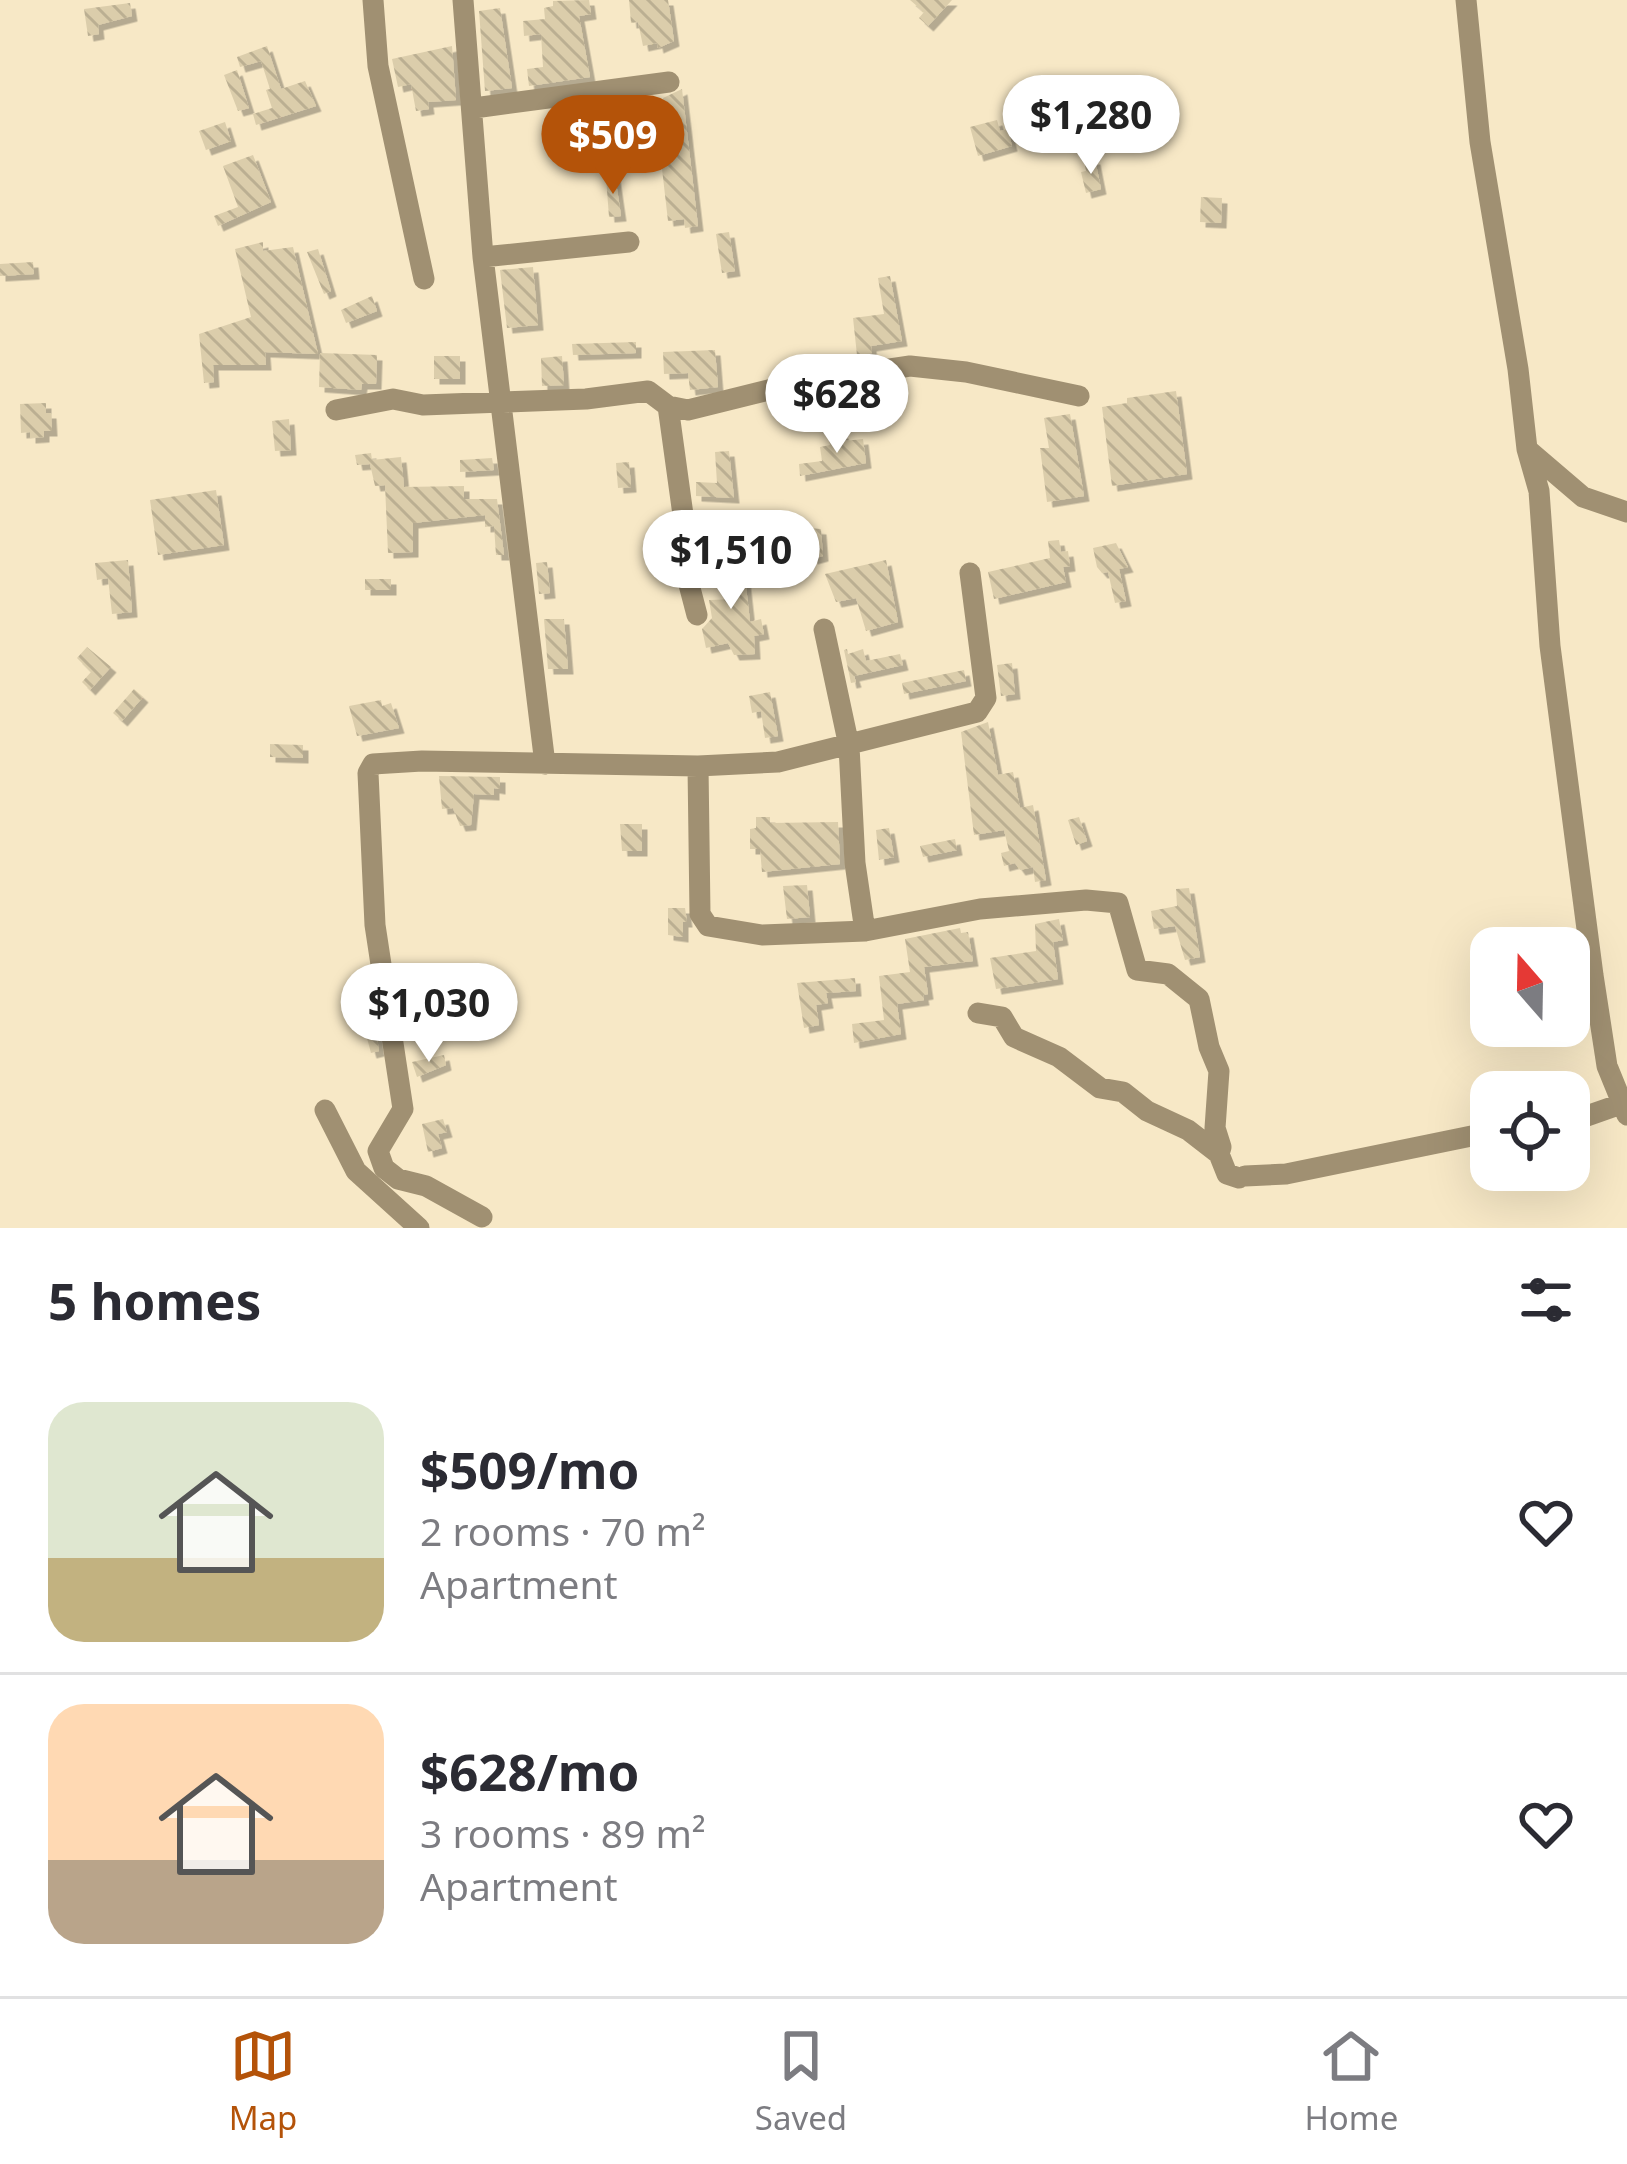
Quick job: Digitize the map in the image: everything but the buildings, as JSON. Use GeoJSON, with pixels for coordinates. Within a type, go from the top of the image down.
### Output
{"type":"FeatureCollection","features":[{"type":"Feature","properties":{"kind":"street"},"geometry":{"type":"LineString","coordinates":[[373,0],[378,66],[424,279]]}},
{"type":"Feature","properties":{"kind":"street"},"geometry":{"type":"LineString","coordinates":[[463,0],[483,257],[545,764]]}},
{"type":"Feature","properties":{"kind":"street"},"geometry":{"type":"LineString","coordinates":[[1466,0],[1480,142],[1527,448],[1539,491],[1550,646],[1606,1066],[1625,1108],[1590,1114]]}},
{"type":"Feature","properties":{"kind":"street"},"geometry":{"type":"LineString","coordinates":[[474,109],[669,82]]}},
{"type":"Feature","properties":{"kind":"street"},"geometry":{"type":"LineString","coordinates":[[483,257],[628,242]]}},
{"type":"Feature","properties":{"kind":"street"},"geometry":{"type":"LineString","coordinates":[[336,410],[394,400],[423,405],[586,399],[648,391],[668,406],[688,410],[797,382],[910,366],[966,372],[1079,396]]}},
{"type":"Feature","properties":{"kind":"street"},"geometry":{"type":"LineString","coordinates":[[668,406],[688,551],[686,573],[697,615]]}},
{"type":"Feature","properties":{"kind":"street"},"geometry":{"type":"LineString","coordinates":[[1527,448],[1583,497],[1627,512]]}},
{"type":"Feature","properties":{"kind":"street"},"geometry":{"type":"LineString","coordinates":[[482,1217],[426,1186],[398,1179],[384,1168],[378,1151],[403,1108],[375,925],[368,773],[373,764],[698,766],[778,762],[977,712],[986,698],[970,573]]}},
{"type":"Feature","properties":{"kind":"street"},"geometry":{"type":"LineString","coordinates":[[824,628],[849,746],[855,863],[865,932]]}},
{"type":"Feature","properties":{"kind":"street"},"geometry":{"type":"LineString","coordinates":[[698,766],[700,914],[708,926],[762,935],[865,932],[980,909],[1118,902],[1137,970],[1168,974],[1199,999],[1219,1071],[1215,1128],[1219,1154]]}},
{"type":"Feature","properties":{"kind":"street"},"geometry":{"type":"LineString","coordinates":[[978,1013],[1002,1017],[1014,1036],[1059,1057],[1100,1088],[1123,1092],[1147,1111],[1161,1114],[1219,1154],[1227,1174],[1286,1174],[1470,1136]]}},
{"type":"Feature","properties":{"kind":"street"},"geometry":{"type":"LineString","coordinates":[[325,1110],[356,1171],[419,1228]]}}]}
